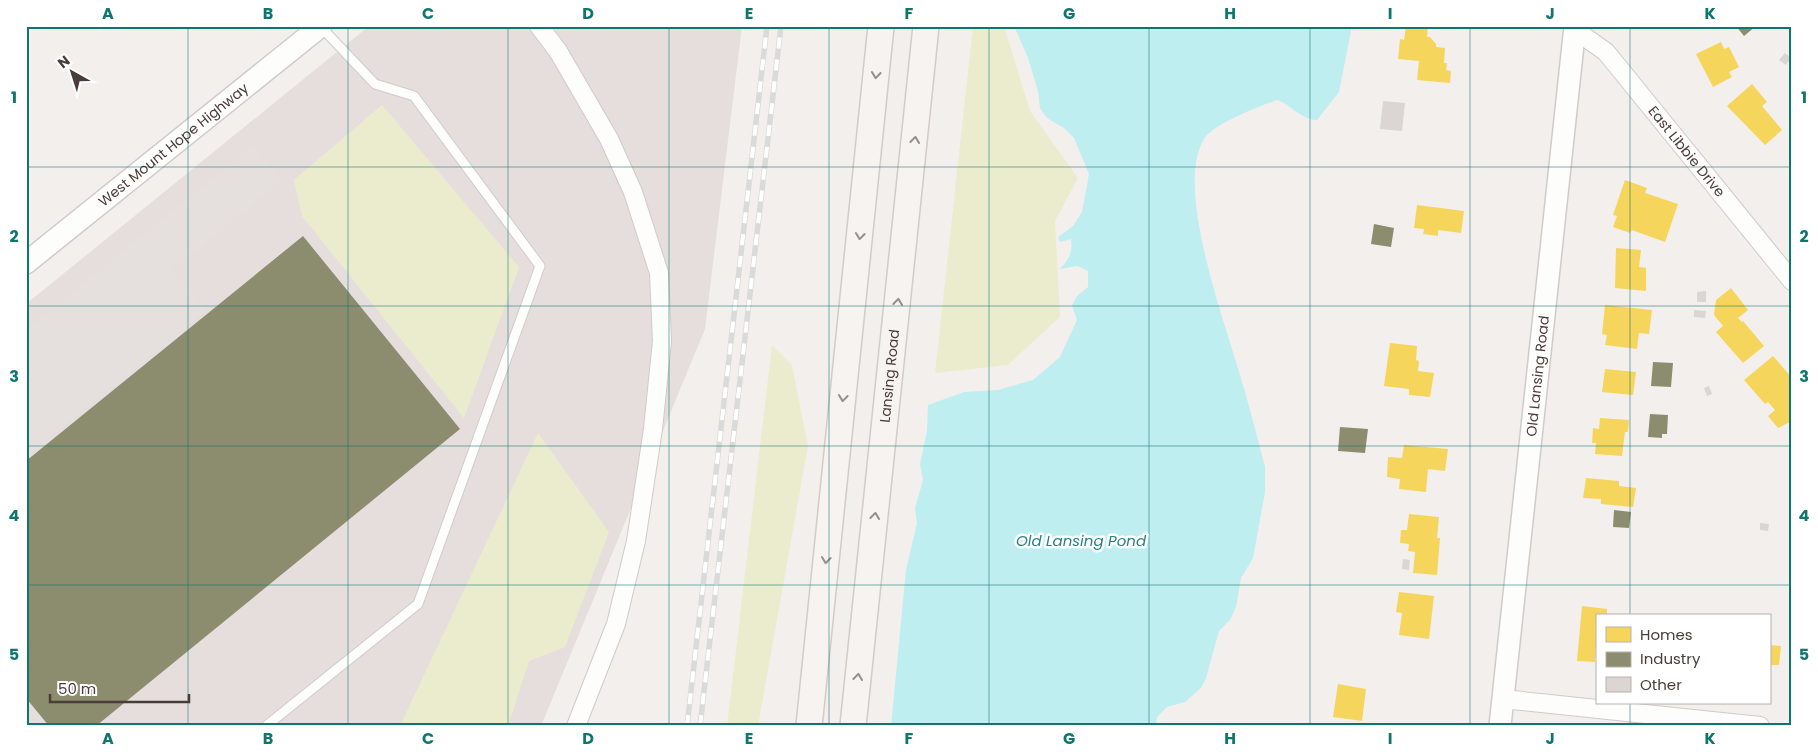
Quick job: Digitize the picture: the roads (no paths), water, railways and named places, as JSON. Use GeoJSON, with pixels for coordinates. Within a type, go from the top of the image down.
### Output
{"type":"FeatureCollection","features":[{"type":"Feature","properties":{"kind":"main road"},"geometry":{"type":"LineString","coordinates":[[809,726],[881,26]]}},
{"type":"Feature","properties":{"kind":"main road","name":"Lansing Road"},"geometry":{"type":"LineString","coordinates":[[853,726],[926,26]]}},
{"type":"Feature","properties":{"kind":"street","name":"West Mount Hope Highway"},"geometry":{"type":"LineString","coordinates":[[26,263],[321,26]]}},
{"type":"Feature","properties":{"kind":"street"},"geometry":{"type":"LineString","coordinates":[[539,26],[558,51],[609,139],[633,192],[659,273],[662,341],[653,429],[636,541],[616,624],[576,726]]}},
{"type":"Feature","properties":{"kind":"street","name":"East Libbie Drive"},"geometry":{"type":"LineString","coordinates":[[1575,28],[1606,52],[1792,281]]}},
{"type":"Feature","properties":{"kind":"street","name":"Old Lansing Road"},"geometry":{"type":"LineString","coordinates":[[1500,726],[1575,28]]}},
{"type":"Feature","properties":{"kind":"street"},"geometry":{"type":"LineString","coordinates":[[1503,699],[1760,726]]}},
{"type":"Feature","properties":{"kind":"lane"},"geometry":{"type":"LineString","coordinates":[[266,726],[418,604],[540,266],[414,96],[375,84],[321,26]]}},
{"type":"Feature","properties":{"kind":"water","name":"Old Lansing Pond"},"geometry":{"type":"Polygon","coordinates":[[[1014,26],[1352,26],[1339,92],[1317,120],[1301,115],[1277,100],[1237,116],[1209,133],[1204,139],[1196,161],[1195,189],[1198,221],[1205,255],[1265,467],[1265,492],[1253,558],[1241,578],[1236,607],[1230,620],[1219,631],[1206,678],[1201,688],[1185,702],[1167,707],[1157,717],[1156,726],[891,726],[906,570],[917,523],[915,508],[923,480],[920,464],[927,431],[928,405],[964,392],[998,390],[1033,380],[1060,357],[1077,320],[1072,305],[1077,296],[1088,287],[1088,271],[1077,266],[1060,269],[1070,256],[1071,239],[1060,242],[1058,237],[1073,226],[1082,212],[1089,174],[1074,138],[1064,128],[1047,118],[1040,108],[1038,91],[1028,58],[1014,26]]]}},
{"type":"Feature","properties":{"kind":"railway"},"geometry":{"type":"LineString","coordinates":[[687,726],[767,26]]}},
{"type":"Feature","properties":{"kind":"railway"},"geometry":{"type":"LineString","coordinates":[[700,726],[781,26]]}}]}
